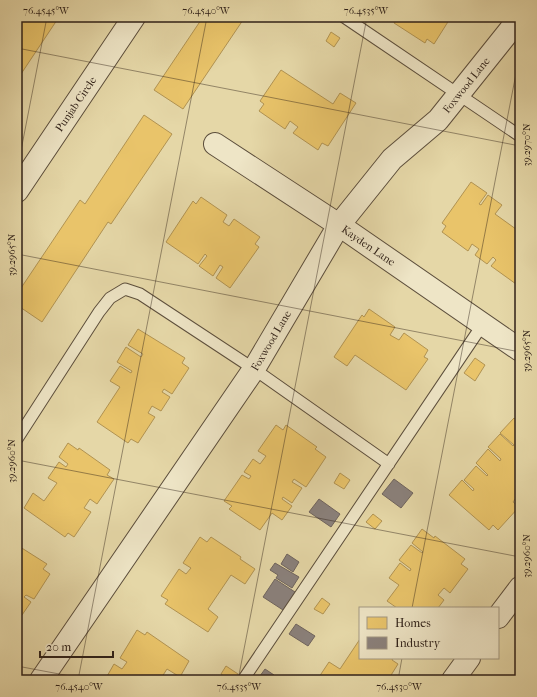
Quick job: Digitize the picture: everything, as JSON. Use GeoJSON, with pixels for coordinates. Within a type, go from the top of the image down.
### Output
{"type":"FeatureCollection","features":[{"type":"Feature","properties":{"kind":"street","name":"Punjab Circle"},"geometry":{"type":"LineString","coordinates":[[17,192],[134,17]]}},
{"type":"Feature","properties":{"kind":"street","name":"Foxwood Lane"},"geometry":{"type":"LineString","coordinates":[[41,680],[254,369],[339,225],[392,159],[438,120],[519,17]]}},
{"type":"Feature","properties":{"kind":"street","name":"Kayden Lane"},"geometry":{"type":"LineString","coordinates":[[215,144],[339,225],[520,350]]}},
{"type":"Feature","properties":{"kind":"street"},"geometry":{"type":"LineString","coordinates":[[499,616],[520,588]]}},
{"type":"Feature","properties":{"kind":"street"},"geometry":{"type":"LineString","coordinates":[[453,680],[468,659]]}},
{"type":"Feature","properties":{"kind":"lane"},"geometry":{"type":"LineString","coordinates":[[344,17],[520,136]]}},
{"type":"Feature","properties":{"kind":"lane"},"geometry":{"type":"LineString","coordinates":[[17,440],[99,312],[110,298],[125,289],[140,294],[254,369],[389,464]]}},
{"type":"Feature","properties":{"kind":"lane"},"geometry":{"type":"LineString","coordinates":[[243,680],[483,324]]}},
{"type":"Feature","properties":{"kind":"building: Homes"},"geometry":{"type":"Polygon","coordinates":[[[19,17],[59,17],[17,80],[17,19],[19,17]]]}},
{"type":"Feature","properties":{"kind":"building: Homes"},"geometry":{"type":"Polygon","coordinates":[[[203,17],[245,17],[183,109],[154,90],[203,17]]]}},
{"type":"Feature","properties":{"kind":"building: Homes"},"geometry":{"type":"Polygon","coordinates":[[[389,17],[451,17],[434,44],[427,39],[425,43],[394,23],[395,21],[389,17]]]}},
{"type":"Feature","properties":{"kind":"building: Homes"},"geometry":{"type":"Polygon","coordinates":[[[331,32],[340,38],[334,47],[326,41],[331,32]]]}},
{"type":"Feature","properties":{"kind":"building: Homes"},"geometry":{"type":"Polygon","coordinates":[[[281,70],[333,104],[340,93],[356,103],[328,146],[322,143],[318,150],[293,133],[298,127],[290,121],[285,129],[259,111],[264,104],[260,101],[281,70]]]}},
{"type":"Feature","properties":{"kind":"building: Homes"},"geometry":{"type":"Polygon","coordinates":[[[144,115],[172,134],[111,224],[108,222],[42,322],[17,305],[17,294],[80,200],[85,204],[144,115]]]}},
{"type":"Feature","properties":{"kind":"building: Homes"},"geometry":{"type":"Polygon","coordinates":[[[471,182],[487,193],[479,204],[481,205],[488,195],[502,205],[495,214],[520,232],[520,279],[516,284],[491,266],[496,260],[493,257],[487,264],[475,255],[479,249],[472,244],[468,251],[442,232],[446,226],[442,223],[471,182]]]}},
{"type":"Feature","properties":{"kind":"building: Homes"},"geometry":{"type":"Polygon","coordinates":[[[201,197],[227,215],[223,222],[229,226],[234,219],[260,237],[255,244],[259,247],[230,288],[216,278],[223,267],[220,265],[213,276],[199,266],[207,256],[205,254],[198,264],[166,242],[193,201],[196,204],[201,197]]]}},
{"type":"Feature","properties":{"kind":"building: Homes"},"geometry":{"type":"Polygon","coordinates":[[[369,309],[395,327],[390,335],[399,340],[404,333],[428,350],[424,357],[428,359],[406,390],[355,355],[347,366],[334,357],[362,315],[364,317],[369,309]]]}},
{"type":"Feature","properties":{"kind":"building: Homes"},"geometry":{"type":"Polygon","coordinates":[[[138,329],[185,358],[182,363],[189,368],[172,394],[164,389],[162,392],[170,397],[161,411],[152,406],[148,413],[155,417],[138,443],[131,439],[128,443],[97,422],[120,387],[110,381],[120,366],[131,373],[132,371],[117,362],[126,347],[141,357],[143,354],[128,345],[138,329]]]}},
{"type":"Feature","properties":{"kind":"building: Homes"},"geometry":{"type":"Polygon","coordinates":[[[475,358],[485,365],[475,381],[464,373],[475,358]]]}},
{"type":"Feature","properties":{"kind":"building: Homes"},"geometry":{"type":"Polygon","coordinates":[[[514,418],[520,423],[520,497],[518,495],[513,502],[519,507],[498,530],[493,525],[489,530],[449,495],[462,480],[473,491],[474,489],[464,480],[476,466],[487,476],[488,475],[476,463],[488,449],[500,461],[501,459],[488,447],[500,434],[513,446],[514,445],[500,433],[514,418]]]}},
{"type":"Feature","properties":{"kind":"building: Homes"},"geometry":{"type":"Polygon","coordinates":[[[276,425],[283,430],[286,425],[317,447],[315,449],[326,457],[306,487],[294,479],[292,482],[302,488],[292,503],[283,497],[282,499],[292,506],[282,520],[272,513],[260,530],[229,509],[232,506],[224,501],[242,475],[249,479],[251,476],[244,472],[253,459],[260,464],[266,456],[258,451],[276,425]]]}},
{"type":"Feature","properties":{"kind":"building: Homes"},"geometry":{"type":"Polygon","coordinates":[[[68,443],[78,450],[79,448],[110,470],[107,475],[114,479],[97,504],[90,499],[84,508],[91,512],[74,537],[68,533],[65,537],[24,508],[33,493],[44,501],[57,483],[48,478],[59,462],[66,467],[68,464],[59,457],[68,443]]]}},
{"type":"Feature","properties":{"kind":"building: Homes"},"geometry":{"type":"Polygon","coordinates":[[[340,473],[350,480],[344,489],[334,483],[340,473]]]}},
{"type":"Feature","properties":{"kind":"building: Homes"},"geometry":{"type":"Polygon","coordinates":[[[373,514],[382,521],[375,529],[366,522],[373,514]]]}},
{"type":"Feature","properties":{"kind":"building: Homes"},"geometry":{"type":"Polygon","coordinates":[[[422,529],[434,538],[435,536],[465,559],[461,564],[468,569],[450,593],[444,588],[438,595],[444,600],[439,607],[396,607],[387,601],[399,585],[389,578],[400,563],[410,571],[411,569],[399,560],[411,545],[422,553],[423,552],[412,543],[422,529]]]}},
{"type":"Feature","properties":{"kind":"building: Homes"},"geometry":{"type":"Polygon","coordinates":[[[200,537],[207,542],[211,537],[241,557],[240,559],[255,569],[245,584],[231,575],[208,609],[218,617],[208,632],[165,604],[168,600],[161,596],[179,569],[186,574],[191,568],[183,563],[200,537]]]}},
{"type":"Feature","properties":{"kind":"building: Homes"},"geometry":{"type":"Polygon","coordinates":[[[17,545],[47,564],[43,569],[50,574],[34,599],[26,595],[24,597],[31,602],[22,615],[17,612],[17,545]]]}},
{"type":"Feature","properties":{"kind":"building: Homes"},"geometry":{"type":"Polygon","coordinates":[[[322,598],[330,604],[323,614],[314,609],[322,598]]]}},
{"type":"Feature","properties":{"kind":"building: Homes"},"geometry":{"type":"Polygon","coordinates":[[[137,630],[145,635],[147,632],[189,661],[180,677],[167,669],[160,680],[109,680],[106,678],[114,664],[122,669],[127,662],[120,658],[137,630]]]}},
{"type":"Feature","properties":{"kind":"building: Homes"},"geometry":{"type":"Polygon","coordinates":[[[359,640],[359,659],[392,659],[398,664],[388,680],[317,680],[329,662],[340,669],[359,640]]]}},
{"type":"Feature","properties":{"kind":"building: Homes"},"geometry":{"type":"Polygon","coordinates":[[[226,666],[238,674],[234,680],[229,680],[221,674],[226,666]]]}},
{"type":"Feature","properties":{"kind":"building: Industry"},"geometry":{"type":"Polygon","coordinates":[[[394,479],[413,493],[401,508],[382,494],[394,479]]]}},
{"type":"Feature","properties":{"kind":"building: Industry"},"geometry":{"type":"Polygon","coordinates":[[[319,499],[340,514],[331,527],[309,512],[319,499]]]}},
{"type":"Feature","properties":{"kind":"building: Industry"},"geometry":{"type":"Polygon","coordinates":[[[287,554],[299,562],[293,572],[281,564],[287,554]]]}},
{"type":"Feature","properties":{"kind":"building: Industry"},"geometry":{"type":"Polygon","coordinates":[[[275,563],[299,577],[292,588],[276,578],[278,575],[270,570],[275,563]]]}},
{"type":"Feature","properties":{"kind":"building: Industry"},"geometry":{"type":"Polygon","coordinates":[[[275,579],[295,592],[283,610],[263,597],[275,579]]]}},
{"type":"Feature","properties":{"kind":"building: Industry"},"geometry":{"type":"Polygon","coordinates":[[[296,624],[315,636],[308,646],[289,634],[296,624]]]}},
{"type":"Feature","properties":{"kind":"building: Industry"},"geometry":{"type":"Polygon","coordinates":[[[265,669],[274,675],[271,680],[257,680],[265,669]]]}}]}
